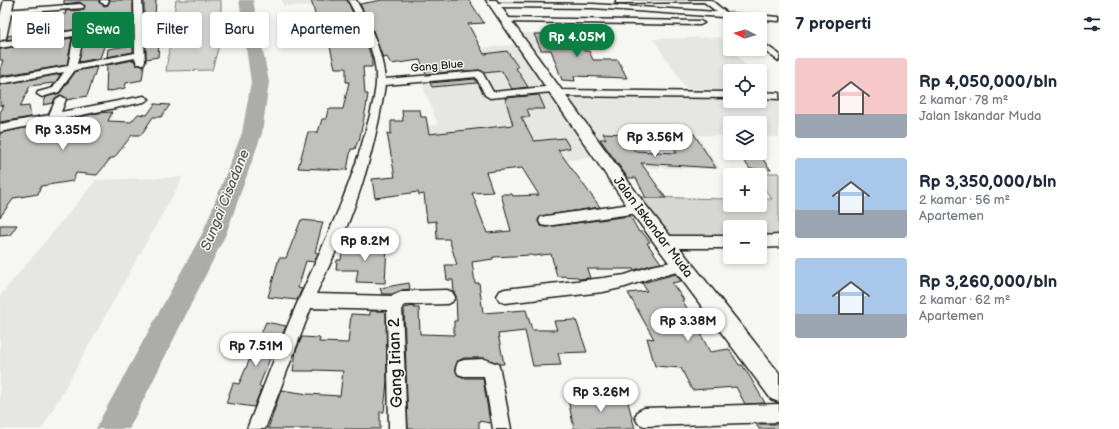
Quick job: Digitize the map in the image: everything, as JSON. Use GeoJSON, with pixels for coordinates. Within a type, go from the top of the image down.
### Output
{"type":"FeatureCollection","features":[{"type":"Feature","properties":{"kind":"street"},"geometry":{"type":"LineString","coordinates":[[0,38],[9,0]]}},
{"type":"Feature","properties":{"kind":"street"},"geometry":{"type":"LineString","coordinates":[[0,81],[72,67],[139,59],[138,0]]}},
{"type":"Feature","properties":{"kind":"street"},"geometry":{"type":"LineString","coordinates":[[256,429],[306,301],[342,221],[356,183],[376,112],[381,82],[379,62],[368,30],[352,0]]}},
{"type":"Feature","properties":{"kind":"street"},"geometry":{"type":"LineString","coordinates":[[661,0],[676,13],[684,23]]}},
{"type":"Feature","properties":{"kind":"street"},"geometry":{"type":"LineString","coordinates":[[619,1],[708,1],[723,14]]}},
{"type":"Feature","properties":{"kind":"street"},"geometry":{"type":"LineString","coordinates":[[493,2],[594,6],[723,17]]}},
{"type":"Feature","properties":{"kind":"street","name":"Jalan Iskandar Muda"},"geometry":{"type":"LineString","coordinates":[[493,2],[638,208],[666,242],[682,266],[779,391]]}},
{"type":"Feature","properties":{"kind":"street"},"geometry":{"type":"LineString","coordinates":[[5,12],[80,6]]}},
{"type":"Feature","properties":{"kind":"street"},"geometry":{"type":"LineString","coordinates":[[767,19],[779,19]]}},
{"type":"Feature","properties":{"kind":"street"},"geometry":{"type":"LineString","coordinates":[[506,20],[621,20],[700,23]]}},
{"type":"Feature","properties":{"kind":"street"},"geometry":{"type":"LineString","coordinates":[[0,45],[79,32],[78,44],[74,54],[72,67],[56,90],[42,94]]}},
{"type":"Feature","properties":{"kind":"street"},"geometry":{"type":"LineString","coordinates":[[767,49],[779,58]]}},
{"type":"Feature","properties":{"kind":"street","name":"Gang Blue"},"geometry":{"type":"LineString","coordinates":[[381,82],[479,74],[490,95],[555,91]]}},
{"type":"Feature","properties":{"kind":"street"},"geometry":{"type":"LineString","coordinates":[[555,91],[723,95]]}},
{"type":"Feature","properties":{"kind":"street"},"geometry":{"type":"LineString","coordinates":[[767,96],[778,97]]}},
{"type":"Feature","properties":{"kind":"street"},"geometry":{"type":"LineString","coordinates":[[54,116],[61,99]]}},
{"type":"Feature","properties":{"kind":"street"},"geometry":{"type":"LineString","coordinates":[[0,128],[144,99]]}},
{"type":"Feature","properties":{"kind":"street"},"geometry":{"type":"LineString","coordinates":[[546,221],[638,208]]}},
{"type":"Feature","properties":{"kind":"street"},"geometry":{"type":"LineString","coordinates":[[666,242],[723,242]]}},
{"type":"Feature","properties":{"kind":"street"},"geometry":{"type":"LineString","coordinates":[[767,242],[779,242]]}},
{"type":"Feature","properties":{"kind":"street"},"geometry":{"type":"LineString","coordinates":[[505,296],[603,285],[625,281],[651,272],[682,266]]}},
{"type":"Feature","properties":{"kind":"street","name":"Gang Irian 2"},"geometry":{"type":"LineString","coordinates":[[398,429],[394,303],[403,298],[446,297]]}},
{"type":"Feature","properties":{"kind":"street"},"geometry":{"type":"LineString","coordinates":[[306,301],[394,303]]}},
{"type":"Feature","properties":{"kind":"street"},"geometry":{"type":"LineString","coordinates":[[464,368],[484,367],[492,370],[502,429]]}},
{"type":"Feature","properties":{"kind":"street"},"geometry":{"type":"LineString","coordinates":[[644,417],[779,413]]}},
{"type":"Feature","properties":{"kind":"shaded area"},"geometry":{"type":"Polygon","coordinates":[[[176,0],[221,0],[221,12],[210,12],[210,48],[218,48],[212,70],[166,71],[169,48],[202,48],[202,12],[174,12],[176,0]]]}},
{"type":"Feature","properties":{"kind":"shaded area"},"geometry":{"type":"Polygon","coordinates":[[[282,0],[346,0],[348,5],[283,6],[282,0]]]}},
{"type":"Feature","properties":{"kind":"shaded area"},"geometry":{"type":"Polygon","coordinates":[[[509,33],[577,34],[588,51],[537,52],[563,91],[689,93],[653,39],[721,37],[723,39],[723,56],[738,56],[745,64],[723,64],[723,108],[767,108],[767,89],[779,102],[779,137],[767,137],[767,116],[723,116],[723,136],[697,135],[720,169],[606,167],[594,157],[431,178],[412,129],[438,124],[420,80],[431,80],[419,54],[519,44],[509,33]]]}},
{"type":"Feature","properties":{"kind":"shaded area"},"geometry":{"type":"Polygon","coordinates":[[[767,173],[779,173],[779,243],[767,243],[767,220],[723,220],[723,243],[673,243],[640,197],[723,199],[723,212],[767,212],[767,199],[772,199],[767,192],[767,173]]]}},
{"type":"Feature","properties":{"kind":"shaded area"},"geometry":{"type":"Polygon","coordinates":[[[183,177],[42,429],[0,429],[0,296],[96,180],[183,177]]]}},
{"type":"Feature","properties":{"kind":"building"},"geometry":{"type":"Polygon","coordinates":[[[64,0],[99,0],[99,2],[104,6],[108,5],[110,0],[133,0],[133,12],[72,12],[72,30],[64,31],[65,11],[83,10],[85,7],[80,2],[64,4],[64,0]]]}},
{"type":"Feature","properties":{"kind":"building"},"geometry":{"type":"Polygon","coordinates":[[[144,0],[156,0],[155,12],[144,12],[144,0]]]}},
{"type":"Feature","properties":{"kind":"building"},"geometry":{"type":"Polygon","coordinates":[[[311,0],[347,0],[353,12],[314,12],[311,0]]]}},
{"type":"Feature","properties":{"kind":"building"},"geometry":{"type":"Polygon","coordinates":[[[382,0],[469,0],[484,23],[468,24],[484,54],[507,51],[518,67],[516,68],[528,87],[512,89],[502,71],[484,73],[479,70],[426,74],[420,60],[391,64],[387,57],[383,58],[374,33],[374,12],[364,12],[360,4],[382,0]]]}},
{"type":"Feature","properties":{"kind":"building"},"geometry":{"type":"Polygon","coordinates":[[[534,34],[574,34],[584,51],[589,51],[593,60],[618,60],[627,78],[574,76],[575,81],[562,80],[551,50],[541,50],[534,34]]]}},
{"type":"Feature","properties":{"kind":"building"},"geometry":{"type":"Polygon","coordinates":[[[12,35],[12,39],[6,40],[8,36],[12,35]]]}},
{"type":"Feature","properties":{"kind":"building"},"geometry":{"type":"Polygon","coordinates":[[[72,38],[67,65],[0,76],[3,60],[0,60],[0,49],[12,47],[64,48],[64,39],[72,38]]]}},
{"type":"Feature","properties":{"kind":"building"},"geometry":{"type":"Polygon","coordinates":[[[81,48],[103,48],[100,58],[79,62],[81,48]]]}},
{"type":"Feature","properties":{"kind":"building"},"geometry":{"type":"Polygon","coordinates":[[[133,48],[133,52],[107,57],[108,49],[133,48]]]}},
{"type":"Feature","properties":{"kind":"building"},"geometry":{"type":"Polygon","coordinates":[[[146,48],[159,48],[158,57],[146,59],[146,48]]]}},
{"type":"Feature","properties":{"kind":"building"},"geometry":{"type":"Polygon","coordinates":[[[330,48],[368,48],[372,60],[372,67],[363,67],[365,94],[368,94],[359,141],[355,149],[351,149],[347,170],[298,168],[308,132],[318,132],[322,119],[326,119],[328,109],[343,109],[349,82],[346,82],[346,68],[335,68],[330,48]]]}},
{"type":"Feature","properties":{"kind":"building"},"geometry":{"type":"Polygon","coordinates":[[[134,60],[136,65],[144,65],[142,80],[126,83],[125,88],[106,92],[107,65],[134,60]]]}},
{"type":"Feature","properties":{"kind":"building"},"geometry":{"type":"Polygon","coordinates":[[[97,67],[87,96],[67,100],[67,98],[60,95],[55,98],[53,103],[43,105],[46,97],[60,93],[76,71],[97,67]]]}},
{"type":"Feature","properties":{"kind":"building"},"geometry":{"type":"Polygon","coordinates":[[[61,74],[52,87],[53,83],[30,86],[20,107],[29,106],[31,117],[0,122],[0,113],[4,105],[0,106],[0,85],[61,74]]]}},
{"type":"Feature","properties":{"kind":"building"},"geometry":{"type":"Polygon","coordinates":[[[475,79],[477,83],[432,87],[430,83],[475,79]]]}},
{"type":"Feature","properties":{"kind":"building"},"geometry":{"type":"Polygon","coordinates":[[[539,95],[545,109],[527,109],[530,117],[521,117],[534,141],[564,138],[570,148],[558,150],[600,207],[541,216],[538,220],[540,226],[546,227],[630,216],[639,232],[642,232],[650,242],[647,243],[661,263],[634,270],[587,269],[590,278],[579,279],[578,277],[557,276],[551,254],[493,257],[493,259],[472,262],[475,283],[479,283],[483,313],[526,310],[532,330],[557,330],[554,321],[576,320],[587,352],[558,353],[561,365],[533,366],[525,331],[498,334],[504,364],[499,364],[484,358],[464,358],[458,361],[455,368],[458,375],[464,378],[483,378],[490,423],[479,421],[479,429],[408,429],[404,308],[414,306],[414,308],[419,308],[420,334],[454,335],[454,321],[457,321],[456,296],[454,292],[453,280],[447,280],[445,265],[457,265],[449,239],[437,239],[436,221],[427,222],[424,194],[419,195],[418,192],[375,198],[372,179],[395,177],[387,133],[391,134],[391,121],[403,121],[402,110],[420,110],[421,117],[426,117],[429,134],[513,125],[505,98],[539,95]],[[522,168],[486,172],[493,192],[472,193],[487,233],[511,231],[501,194],[512,194],[513,196],[539,195],[522,168]]]}},
{"type":"Feature","properties":{"kind":"building"},"geometry":{"type":"Polygon","coordinates":[[[155,104],[170,105],[161,117],[153,117],[141,135],[132,135],[114,158],[111,158],[97,175],[76,173],[73,181],[41,186],[38,194],[14,198],[0,217],[0,133],[98,113],[112,112],[108,121],[131,122],[138,114],[147,115],[155,104]]]}},
{"type":"Feature","properties":{"kind":"building"},"geometry":{"type":"Polygon","coordinates":[[[603,133],[626,134],[635,151],[677,153],[666,134],[694,134],[716,168],[641,163],[666,198],[646,198],[636,178],[628,178],[600,139],[606,139],[603,133]]]}},
{"type":"Feature","properties":{"kind":"building"},"geometry":{"type":"Polygon","coordinates":[[[743,160],[763,160],[771,170],[767,170],[767,168],[749,168],[743,160]]]}},
{"type":"Feature","properties":{"kind":"building"},"geometry":{"type":"Polygon","coordinates":[[[301,220],[323,222],[315,252],[318,253],[314,262],[306,261],[298,288],[302,289],[297,300],[268,297],[279,258],[286,258],[301,220]]]}},
{"type":"Feature","properties":{"kind":"building"},"geometry":{"type":"Polygon","coordinates":[[[0,225],[17,225],[10,235],[0,236],[0,225]]]}},
{"type":"Feature","properties":{"kind":"building"},"geometry":{"type":"Polygon","coordinates":[[[343,245],[387,245],[385,283],[356,282],[358,270],[336,270],[337,260],[341,260],[343,245]]]}},
{"type":"Feature","properties":{"kind":"building"},"geometry":{"type":"Polygon","coordinates":[[[676,274],[681,281],[672,283],[684,300],[682,300],[693,318],[700,317],[708,330],[699,331],[710,352],[729,349],[739,365],[742,365],[750,377],[765,403],[745,404],[736,387],[692,390],[681,368],[655,366],[647,338],[654,339],[628,293],[647,291],[642,283],[676,274]]]}},
{"type":"Feature","properties":{"kind":"building"},"geometry":{"type":"Polygon","coordinates":[[[409,283],[410,289],[392,294],[382,294],[380,288],[409,283]]]}},
{"type":"Feature","properties":{"kind":"building"},"geometry":{"type":"Polygon","coordinates":[[[370,311],[386,311],[387,381],[384,412],[380,412],[380,429],[268,429],[281,390],[308,394],[340,396],[343,371],[293,371],[296,351],[302,337],[320,338],[319,342],[348,343],[351,314],[370,315],[370,311]]]}},
{"type":"Feature","properties":{"kind":"building"},"geometry":{"type":"Polygon","coordinates":[[[266,322],[286,326],[277,347],[275,347],[259,386],[262,387],[254,407],[226,403],[233,383],[239,384],[266,322]]]}},
{"type":"Feature","properties":{"kind":"building"},"geometry":{"type":"Polygon","coordinates":[[[567,394],[587,395],[588,399],[612,401],[610,394],[626,395],[635,429],[574,429],[567,394]]]}},
{"type":"Feature","properties":{"kind":"building"},"geometry":{"type":"Polygon","coordinates":[[[756,424],[777,424],[779,429],[759,429],[756,424]]]}},
{"type":"Feature","properties":{"kind":"waterway","name":"Sungai Cisadane"},"geometry":{"type":"LineString","coordinates":[[112,429],[214,234],[252,133],[260,82],[246,0]]}}]}
